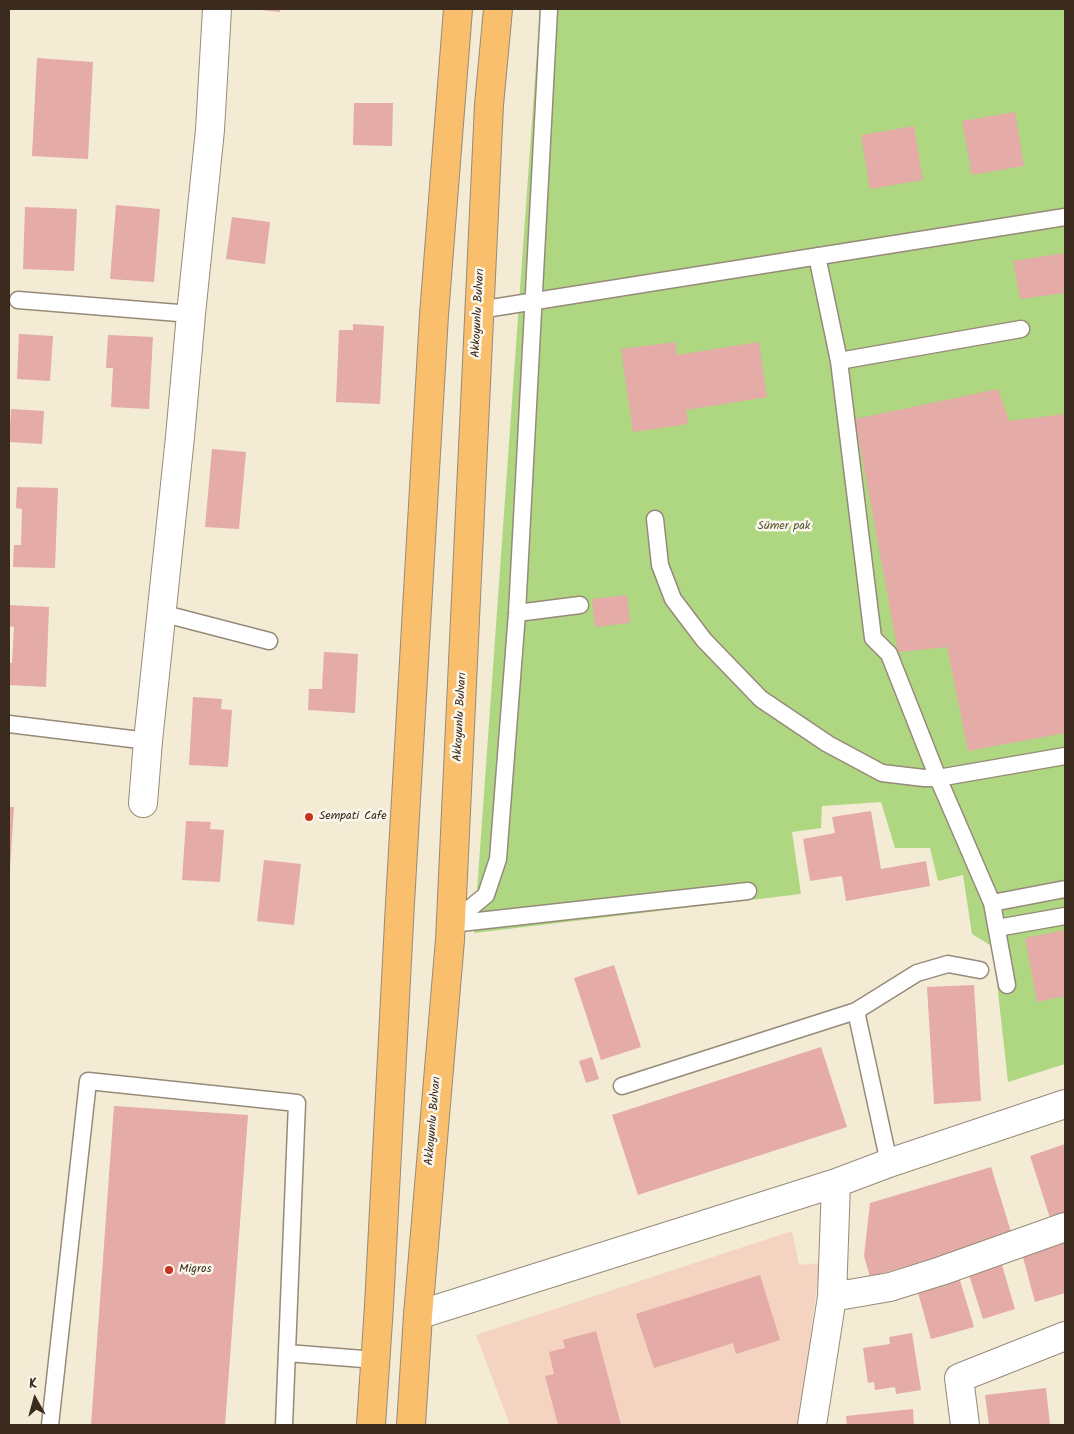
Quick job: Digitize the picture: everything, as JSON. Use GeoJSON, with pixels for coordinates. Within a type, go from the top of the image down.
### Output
{"type":"FeatureCollection","features":[{"type":"Feature","properties":{"kind":"main road"},"geometry":{"type":"LineString","coordinates":[[372,1425],[432,335],[458,9]]}},
{"type":"Feature","properties":{"kind":"main road","name":"Akkoyunlu Bulvarı"},"geometry":{"type":"LineString","coordinates":[[411,1425],[418,1315],[451,924],[489,105],[498,9]]}},
{"type":"Feature","properties":{"kind":"street"},"geometry":{"type":"LineString","coordinates":[[143,803],[180,437],[190,314],[210,130],[217,9]]}},
{"type":"Feature","properties":{"kind":"street"},"geometry":{"type":"LineString","coordinates":[[418,1315],[836,1183],[1065,1104]]}},
{"type":"Feature","properties":{"kind":"street"},"geometry":{"type":"LineString","coordinates":[[812,1425],[832,1297],[836,1183]]}},
{"type":"Feature","properties":{"kind":"street"},"geometry":{"type":"LineString","coordinates":[[832,1297],[898,1284],[941,1271],[1065,1227]]}},
{"type":"Feature","properties":{"kind":"street"},"geometry":{"type":"LineString","coordinates":[[965,1425],[959,1378],[1065,1336]]}},
{"type":"Feature","properties":{"kind":"lane"},"geometry":{"type":"LineString","coordinates":[[451,924],[486,895],[498,859],[517,613],[549,9]]}},
{"type":"Feature","properties":{"kind":"lane"},"geometry":{"type":"LineString","coordinates":[[479,310],[1065,217]]}},
{"type":"Feature","properties":{"kind":"lane"},"geometry":{"type":"LineString","coordinates":[[817,256],[839,361],[873,638],[889,654],[938,778],[992,903],[1007,985]]}},
{"type":"Feature","properties":{"kind":"lane"},"geometry":{"type":"LineString","coordinates":[[18,300],[190,314]]}},
{"type":"Feature","properties":{"kind":"lane"},"geometry":{"type":"LineString","coordinates":[[839,361],[1021,329]]}},
{"type":"Feature","properties":{"kind":"lane"},"geometry":{"type":"LineString","coordinates":[[655,519],[660,565],[673,599],[704,640],[761,699],[828,744],[882,773],[924,778],[938,778],[1065,756]]}},
{"type":"Feature","properties":{"kind":"lane"},"geometry":{"type":"LineString","coordinates":[[517,613],[580,605]]}},
{"type":"Feature","properties":{"kind":"lane"},"geometry":{"type":"LineString","coordinates":[[161,613],[269,641]]}},
{"type":"Feature","properties":{"kind":"lane"},"geometry":{"type":"LineString","coordinates":[[9,724],[148,740]]}},
{"type":"Feature","properties":{"kind":"lane"},"geometry":{"type":"LineString","coordinates":[[992,903],[1065,889]]}},
{"type":"Feature","properties":{"kind":"lane"},"geometry":{"type":"LineString","coordinates":[[451,924],[748,891]]}},
{"type":"Feature","properties":{"kind":"lane"},"geometry":{"type":"LineString","coordinates":[[997,928],[1065,916]]}},
{"type":"Feature","properties":{"kind":"lane"},"geometry":{"type":"LineString","coordinates":[[622,1086],[856,1012],[917,973],[948,964],[980,970]]}},
{"type":"Feature","properties":{"kind":"lane"},"geometry":{"type":"LineString","coordinates":[[856,1012],[889,1164]]}},
{"type":"Feature","properties":{"kind":"lane"},"geometry":{"type":"LineString","coordinates":[[50,1425],[88,1080],[297,1102],[284,1425]]}},
{"type":"Feature","properties":{"kind":"lane"},"geometry":{"type":"LineString","coordinates":[[287,1353],[376,1360]]}},
{"type":"Feature","properties":{"kind":"shaded area"},"geometry":{"type":"Polygon","coordinates":[[[792,1231],[799,1265],[820,1263],[799,1425],[510,1425],[476,1335],[792,1231]]]}},
{"type":"Feature","properties":{"kind":"green space","name":"Sümer pak"},"geometry":{"type":"Polygon","coordinates":[[[540,9],[1065,9],[1065,1064],[1008,1082],[993,947],[972,934],[963,875],[938,881],[930,848],[895,848],[881,802],[822,806],[821,828],[792,832],[801,894],[474,933],[540,9]]]}},
{"type":"Feature","properties":{"kind":"building"},"geometry":{"type":"Polygon","coordinates":[[[280,9],[280,12],[261,10],[280,9]]]}},
{"type":"Feature","properties":{"kind":"building"},"geometry":{"type":"Polygon","coordinates":[[[37,58],[93,62],[88,159],[32,156],[37,58]]]}},
{"type":"Feature","properties":{"kind":"building"},"geometry":{"type":"Polygon","coordinates":[[[354,103],[393,103],[392,146],[353,145],[354,103]]]}},
{"type":"Feature","properties":{"kind":"building"},"geometry":{"type":"Polygon","coordinates":[[[1015,112],[1024,166],[972,175],[962,121],[1015,112]]]}},
{"type":"Feature","properties":{"kind":"building"},"geometry":{"type":"Polygon","coordinates":[[[914,126],[923,180],[870,189],[861,135],[914,126]]]}},
{"type":"Feature","properties":{"kind":"building"},"geometry":{"type":"Polygon","coordinates":[[[116,205],[160,209],[154,282],[110,279],[116,205]]]}},
{"type":"Feature","properties":{"kind":"building"},"geometry":{"type":"Polygon","coordinates":[[[25,207],[77,209],[74,271],[23,269],[25,207]]]}},
{"type":"Feature","properties":{"kind":"building"},"geometry":{"type":"Polygon","coordinates":[[[232,217],[270,222],[265,264],[226,259],[232,217]]]}},
{"type":"Feature","properties":{"kind":"building"},"geometry":{"type":"Polygon","coordinates":[[[1065,253],[1065,293],[1020,299],[1013,261],[1065,253]]]}},
{"type":"Feature","properties":{"kind":"building"},"geometry":{"type":"Polygon","coordinates":[[[353,324],[384,326],[380,404],[336,402],[339,330],[353,330],[353,324]]]}},
{"type":"Feature","properties":{"kind":"building"},"geometry":{"type":"Polygon","coordinates":[[[19,334],[53,336],[50,381],[17,379],[19,334]]]}},
{"type":"Feature","properties":{"kind":"building"},"geometry":{"type":"Polygon","coordinates":[[[108,335],[153,337],[149,409],[111,407],[113,368],[106,368],[108,335]]]}},
{"type":"Feature","properties":{"kind":"building"},"geometry":{"type":"Polygon","coordinates":[[[675,342],[677,355],[759,342],[767,397],[686,410],[688,424],[633,432],[621,349],[675,342]]]}},
{"type":"Feature","properties":{"kind":"building"},"geometry":{"type":"Polygon","coordinates":[[[998,389],[1009,421],[1065,414],[1065,733],[968,751],[947,647],[898,652],[855,419],[998,389]]]}},
{"type":"Feature","properties":{"kind":"building"},"geometry":{"type":"Polygon","coordinates":[[[11,409],[44,411],[42,444],[9,442],[11,409]]]}},
{"type":"Feature","properties":{"kind":"building"},"geometry":{"type":"Polygon","coordinates":[[[212,449],[246,452],[239,529],[205,527],[212,449]]]}},
{"type":"Feature","properties":{"kind":"building"},"geometry":{"type":"Polygon","coordinates":[[[17,487],[58,488],[55,568],[13,567],[14,545],[21,545],[22,509],[16,508],[17,487]]]}},
{"type":"Feature","properties":{"kind":"building"},"geometry":{"type":"Polygon","coordinates":[[[627,595],[630,623],[595,627],[592,599],[627,595]]]}},
{"type":"Feature","properties":{"kind":"building"},"geometry":{"type":"Polygon","coordinates":[[[9,605],[49,607],[46,687],[9,685],[9,663],[12,663],[14,627],[9,626],[9,605]]]}},
{"type":"Feature","properties":{"kind":"building"},"geometry":{"type":"Polygon","coordinates":[[[324,652],[358,654],[355,713],[308,710],[309,689],[322,689],[324,652]]]}},
{"type":"Feature","properties":{"kind":"building"},"geometry":{"type":"Polygon","coordinates":[[[193,697],[222,699],[221,709],[232,710],[228,767],[189,765],[193,697]]]}},
{"type":"Feature","properties":{"kind":"building"},"geometry":{"type":"Polygon","coordinates":[[[9,807],[14,807],[10,870],[9,870],[9,807]]]}},
{"type":"Feature","properties":{"kind":"building"},"geometry":{"type":"Polygon","coordinates":[[[871,811],[881,869],[926,861],[930,886],[846,901],[842,876],[810,881],[803,839],[835,833],[832,817],[871,811]]]}},
{"type":"Feature","properties":{"kind":"building"},"geometry":{"type":"Polygon","coordinates":[[[186,821],[211,822],[210,829],[224,830],[220,882],[182,880],[186,821]]]}},
{"type":"Feature","properties":{"kind":"building"},"geometry":{"type":"Polygon","coordinates":[[[264,860],[301,864],[294,925],[257,921],[264,860]]]}},
{"type":"Feature","properties":{"kind":"building"},"geometry":{"type":"Polygon","coordinates":[[[1065,930],[1065,996],[1037,1002],[1025,938],[1065,930]]]}},
{"type":"Feature","properties":{"kind":"building"},"geometry":{"type":"Polygon","coordinates":[[[614,965],[641,1047],[601,1060],[574,978],[614,965]]]}},
{"type":"Feature","properties":{"kind":"building"},"geometry":{"type":"Polygon","coordinates":[[[974,985],[981,1101],[934,1104],[927,987],[974,985]]]}},
{"type":"Feature","properties":{"kind":"building"},"geometry":{"type":"Polygon","coordinates":[[[821,1047],[847,1127],[638,1195],[612,1115],[821,1047]]]}},
{"type":"Feature","properties":{"kind":"building"},"geometry":{"type":"Polygon","coordinates":[[[592,1057],[599,1079],[586,1083],[579,1061],[592,1057]]]}},
{"type":"Feature","properties":{"kind":"building","name":"Migros"},"geometry":{"type":"Polygon","coordinates":[[[114,1106],[248,1115],[225,1425],[91,1425],[114,1106]]]}},
{"type":"Feature","properties":{"kind":"building"},"geometry":{"type":"Polygon","coordinates":[[[1065,1144],[1065,1213],[1050,1218],[1030,1156],[1065,1144]]]}},
{"type":"Feature","properties":{"kind":"building"},"geometry":{"type":"Polygon","coordinates":[[[991,1167],[1012,1235],[870,1277],[864,1256],[870,1203],[991,1167]]]}},
{"type":"Feature","properties":{"kind":"building"},"geometry":{"type":"Polygon","coordinates":[[[1065,1238],[1065,1293],[1035,1302],[1021,1250],[1065,1238]]]}},
{"type":"Feature","properties":{"kind":"building"},"geometry":{"type":"Polygon","coordinates":[[[1001,1262],[1015,1309],[983,1319],[968,1272],[1001,1262]]]}},
{"type":"Feature","properties":{"kind":"building"},"geometry":{"type":"Polygon","coordinates":[[[760,1275],[780,1340],[736,1354],[733,1343],[654,1368],[636,1314],[760,1275]]]}},
{"type":"Feature","properties":{"kind":"building"},"geometry":{"type":"Polygon","coordinates":[[[959,1277],[974,1327],[931,1339],[917,1289],[959,1277]]]}},
{"type":"Feature","properties":{"kind":"building"},"geometry":{"type":"Polygon","coordinates":[[[596,1331],[621,1425],[558,1425],[545,1376],[554,1374],[549,1352],[565,1348],[563,1340],[596,1331]]]}},
{"type":"Feature","properties":{"kind":"building"},"geometry":{"type":"Polygon","coordinates":[[[912,1333],[921,1390],[896,1394],[895,1387],[875,1390],[874,1382],[868,1383],[863,1348],[890,1344],[889,1337],[912,1333]]]}},
{"type":"Feature","properties":{"kind":"building"},"geometry":{"type":"Polygon","coordinates":[[[1046,1388],[1050,1425],[989,1425],[985,1395],[1046,1388]]]}},
{"type":"Feature","properties":{"kind":"building"},"geometry":{"type":"Polygon","coordinates":[[[913,1409],[914,1425],[847,1425],[846,1416],[913,1409]]]}},
{"type":"Feature","properties":{"kind":"place","name":"Sempati Cafe"},"geometry":{"type":"Point","coordinates":[309,817]}},
{"type":"Feature","properties":{"kind":"place","name":"Migros"},"geometry":{"type":"Point","coordinates":[169,1270]}}]}
